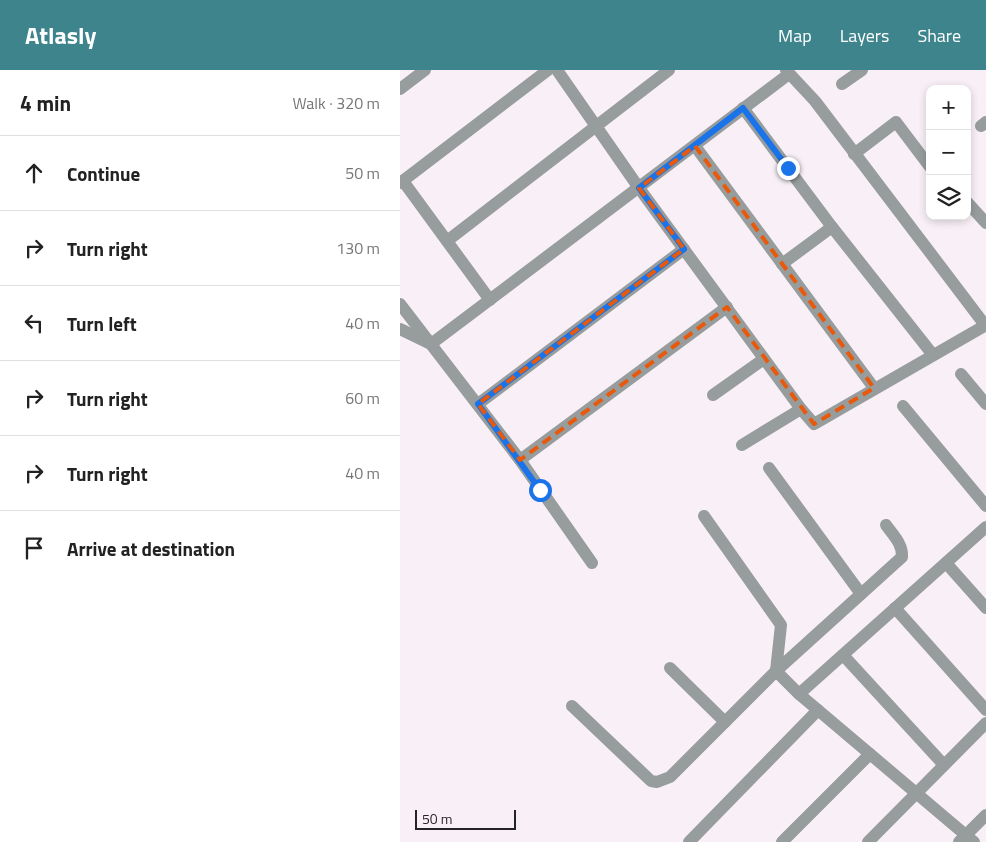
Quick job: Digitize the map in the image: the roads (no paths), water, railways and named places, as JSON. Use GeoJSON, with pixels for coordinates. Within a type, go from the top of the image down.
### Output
{"type":"FeatureCollection","features":[{"type":"Feature","properties":{"kind":"street"},"geometry":{"type":"LineString","coordinates":[[400,89],[425,70]]}},
{"type":"Feature","properties":{"kind":"street"},"geometry":{"type":"LineString","coordinates":[[490,300],[401,182],[548,70]]}},
{"type":"Feature","properties":{"kind":"street"},"geometry":{"type":"LineString","coordinates":[[431,344],[490,300],[639,188],[695,146],[788,72],[815,101],[985,325],[814,424],[801,409],[639,188],[557,70]]}},
{"type":"Feature","properties":{"kind":"street"},"geometry":{"type":"LineString","coordinates":[[446,241],[669,70]]}},
{"type":"Feature","properties":{"kind":"street"},"geometry":{"type":"LineString","coordinates":[[842,84],[862,70]]}},
{"type":"Feature","properties":{"kind":"street"},"geometry":{"type":"LineString","coordinates":[[743,108],[832,227],[933,355]]}},
{"type":"Feature","properties":{"kind":"street"},"geometry":{"type":"LineString","coordinates":[[854,154],[896,122],[926,162]]}},
{"type":"Feature","properties":{"kind":"street"},"geometry":{"type":"LineString","coordinates":[[695,146],[874,388]]}},
{"type":"Feature","properties":{"kind":"street"},"geometry":{"type":"LineString","coordinates":[[971,206],[986,223]]}},
{"type":"Feature","properties":{"kind":"street"},"geometry":{"type":"LineString","coordinates":[[782,264],[832,227]]}},
{"type":"Feature","properties":{"kind":"street"},"geometry":{"type":"LineString","coordinates":[[478,404],[684,249]]}},
{"type":"Feature","properties":{"kind":"street"},"geometry":{"type":"LineString","coordinates":[[400,304],[520,460],[592,563]]}},
{"type":"Feature","properties":{"kind":"street"},"geometry":{"type":"LineString","coordinates":[[520,460],[726,307]]}},
{"type":"Feature","properties":{"kind":"street"},"geometry":{"type":"LineString","coordinates":[[400,329],[431,344]]}},
{"type":"Feature","properties":{"kind":"street"},"geometry":{"type":"LineString","coordinates":[[713,395],[764,359]]}},
{"type":"Feature","properties":{"kind":"street"},"geometry":{"type":"LineString","coordinates":[[961,374],[986,404]]}},
{"type":"Feature","properties":{"kind":"street"},"geometry":{"type":"LineString","coordinates":[[902,406],[986,506]]}},
{"type":"Feature","properties":{"kind":"street"},"geometry":{"type":"LineString","coordinates":[[742,446],[801,409]]}},
{"type":"Feature","properties":{"kind":"street"},"geometry":{"type":"LineString","coordinates":[[769,468],[860,594]]}},
{"type":"Feature","properties":{"kind":"street"},"geometry":{"type":"LineString","coordinates":[[704,516],[781,625],[776,671]]}},
{"type":"Feature","properties":{"kind":"street"},"geometry":{"type":"LineString","coordinates":[[572,706],[651,781],[657,782],[670,777],[776,671],[902,557],[900,543],[886,525]]}},
{"type":"Feature","properties":{"kind":"street"},"geometry":{"type":"LineString","coordinates":[[799,694],[986,528]]}},
{"type":"Feature","properties":{"kind":"street"},"geometry":{"type":"LineString","coordinates":[[946,563],[986,608]]}},
{"type":"Feature","properties":{"kind":"street"},"geometry":{"type":"LineString","coordinates":[[895,608],[986,710]]}},
{"type":"Feature","properties":{"kind":"street"},"geometry":{"type":"LineString","coordinates":[[843,655],[944,765]]}},
{"type":"Feature","properties":{"kind":"street"},"geometry":{"type":"LineString","coordinates":[[670,668],[725,722]]}},
{"type":"Feature","properties":{"kind":"street"},"geometry":{"type":"LineString","coordinates":[[776,671],[799,694],[916,792],[967,840],[986,816]]}},
{"type":"Feature","properties":{"kind":"street"},"geometry":{"type":"LineString","coordinates":[[689,842],[818,710]]}},
{"type":"Feature","properties":{"kind":"street"},"geometry":{"type":"LineString","coordinates":[[868,842],[986,723]]}},
{"type":"Feature","properties":{"kind":"street"},"geometry":{"type":"LineString","coordinates":[[782,842],[870,754]]}}]}
